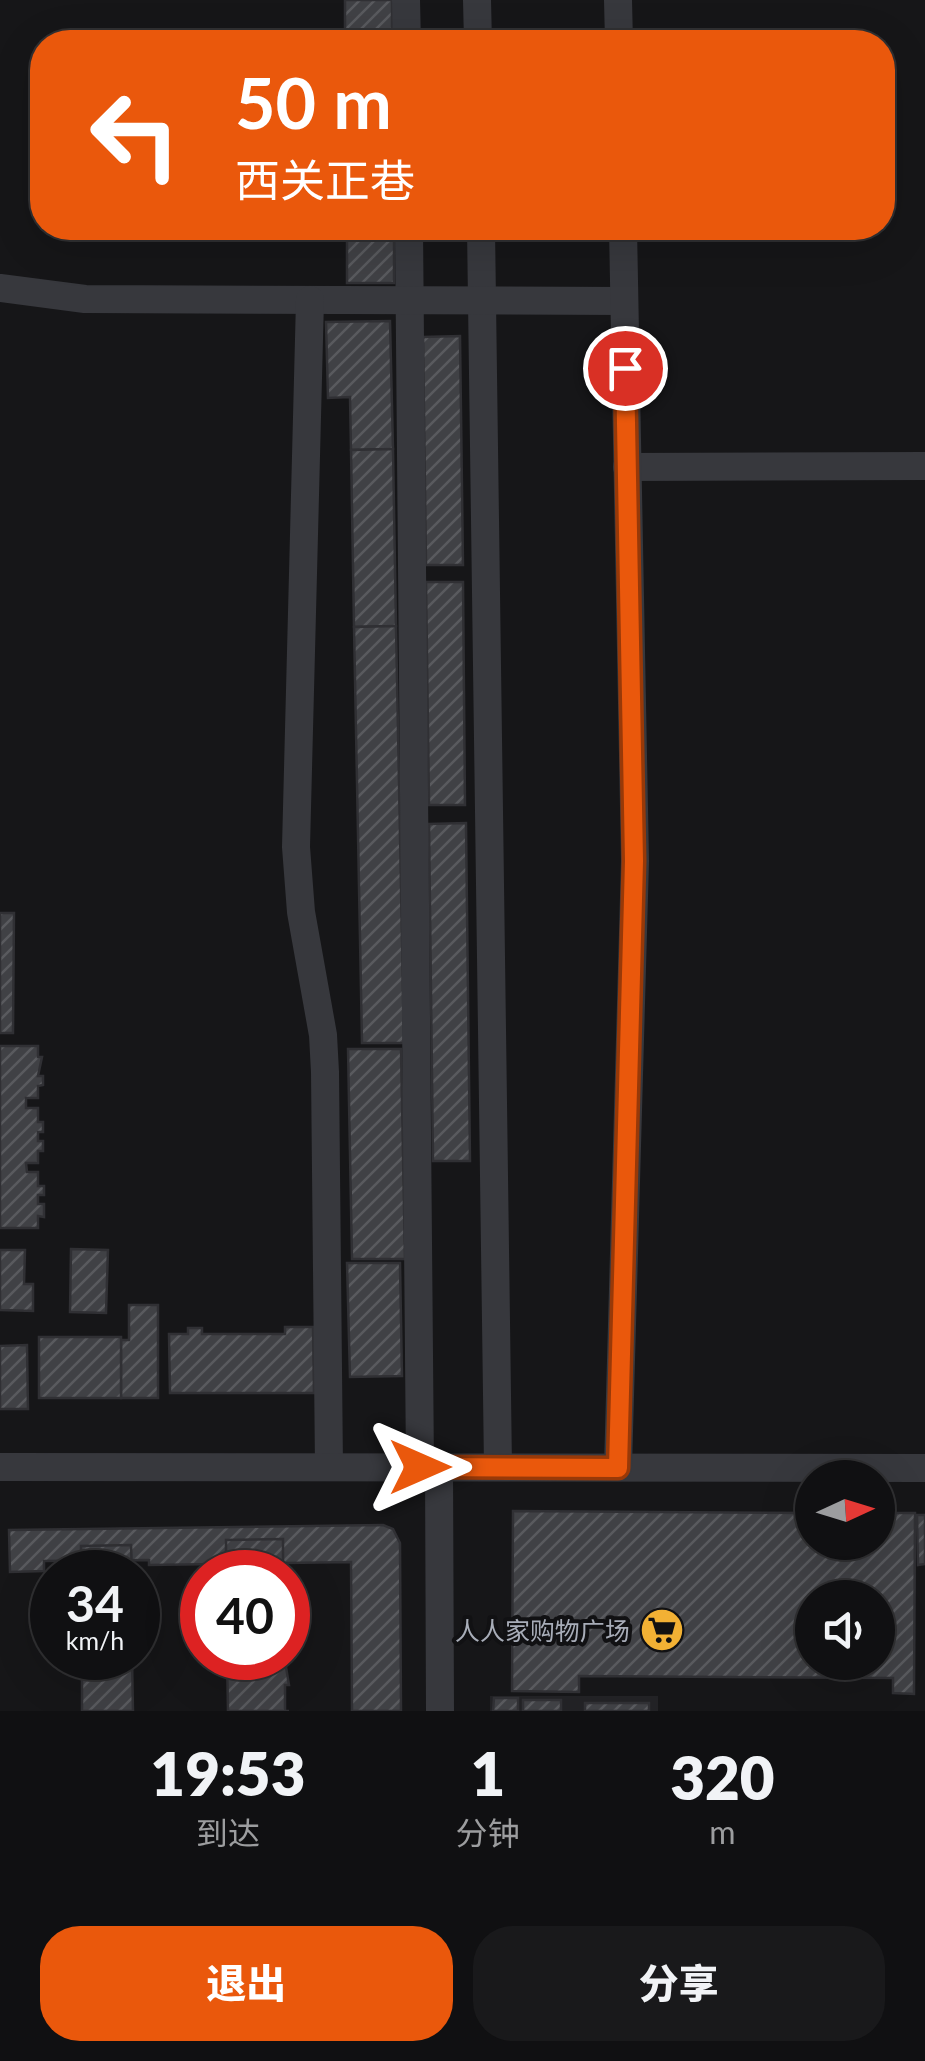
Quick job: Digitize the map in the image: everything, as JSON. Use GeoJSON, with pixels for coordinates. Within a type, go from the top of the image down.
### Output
{"type":"FeatureCollection","features":[{"type":"Feature","properties":{"kind":"street"},"geometry":{"type":"LineString","coordinates":[[406,0],[407,30]]}},
{"type":"Feature","properties":{"kind":"street"},"geometry":{"type":"LineString","coordinates":[[477,0],[478,30]]}},
{"type":"Feature","properties":{"kind":"street"},"geometry":{"type":"LineString","coordinates":[[618,0],[619,30]]}},
{"type":"Feature","properties":{"kind":"street"},"geometry":{"type":"LineString","coordinates":[[409,240],[429,1467],[440,1711]]}},
{"type":"Feature","properties":{"kind":"street"},"geometry":{"type":"LineString","coordinates":[[480,240],[498,1468]]}},
{"type":"Feature","properties":{"kind":"street"},"geometry":{"type":"LineString","coordinates":[[618,1468],[634,861],[623,240]]}},
{"type":"Feature","properties":{"kind":"street"},"geometry":{"type":"LineString","coordinates":[[0,288],[85,299],[624,301]]}},
{"type":"Feature","properties":{"kind":"street"},"geometry":{"type":"LineString","coordinates":[[310,300],[296,847],[300,912],[325,1072],[329,1467]]}},
{"type":"Feature","properties":{"kind":"street"},"geometry":{"type":"LineString","coordinates":[[627,467],[925,466]]}},
{"type":"Feature","properties":{"kind":"street"},"geometry":{"type":"LineString","coordinates":[[0,1467],[925,1468]]}},
{"type":"Feature","properties":{"kind":"shaded area"},"geometry":{"type":"Polygon","coordinates":[[[490,1696],[658,1696],[658,1711],[490,1711],[490,1696]]]}},
{"type":"Feature","properties":{"kind":"building"},"geometry":{"type":"Polygon","coordinates":[[[345,0],[392,0],[392,30],[345,30],[345,0]]]}},
{"type":"Feature","properties":{"kind":"building"},"geometry":{"type":"Polygon","coordinates":[[[347,240],[394,240],[394,283],[347,283],[347,240]]]}},
{"type":"Feature","properties":{"kind":"building"},"geometry":{"type":"Polygon","coordinates":[[[390,321],[393,449],[351,450],[350,397],[328,398],[326,322],[390,321]]]}},
{"type":"Feature","properties":{"kind":"building"},"geometry":{"type":"Polygon","coordinates":[[[460,336],[463,565],[426,565],[423,337],[460,336]]]}},
{"type":"Feature","properties":{"kind":"building"},"geometry":{"type":"Polygon","coordinates":[[[393,449],[396,626],[354,627],[351,450],[393,449]]]}},
{"type":"Feature","properties":{"kind":"building"},"geometry":{"type":"Polygon","coordinates":[[[426,582],[463,582],[465,805],[429,805],[426,582]]]}},
{"type":"Feature","properties":{"kind":"building"},"geometry":{"type":"Polygon","coordinates":[[[396,626],[404,1043],[362,1043],[354,627],[396,626]]]}},
{"type":"Feature","properties":{"kind":"building"},"geometry":{"type":"Polygon","coordinates":[[[466,823],[470,1161],[433,1161],[429,824],[466,823]]]}},
{"type":"Feature","properties":{"kind":"building"},"geometry":{"type":"Polygon","coordinates":[[[0,913],[14,913],[13,1033],[0,1033],[0,913]]]}},
{"type":"Feature","properties":{"kind":"building"},"geometry":{"type":"Polygon","coordinates":[[[0,1046],[38,1046],[38,1057],[42,1057],[38,1076],[43,1076],[43,1085],[38,1086],[38,1098],[26,1098],[26,1108],[38,1108],[38,1122],[43,1122],[38,1141],[43,1141],[43,1151],[38,1151],[38,1163],[26,1163],[27,1172],[38,1172],[38,1186],[44,1186],[44,1195],[38,1195],[38,1204],[44,1204],[44,1217],[38,1216],[38,1228],[0,1228],[0,1046]]]}},
{"type":"Feature","properties":{"kind":"building"},"geometry":{"type":"Polygon","coordinates":[[[348,1049],[401,1049],[405,1259],[352,1259],[348,1049]]]}},
{"type":"Feature","properties":{"kind":"building"},"geometry":{"type":"Polygon","coordinates":[[[71,1249],[108,1250],[106,1313],[70,1312],[71,1249]]]}},
{"type":"Feature","properties":{"kind":"building"},"geometry":{"type":"Polygon","coordinates":[[[0,1250],[25,1250],[24,1284],[33,1284],[33,1311],[0,1310],[0,1250]]]}},
{"type":"Feature","properties":{"kind":"building"},"geometry":{"type":"Polygon","coordinates":[[[347,1263],[400,1263],[402,1376],[350,1377],[347,1263]]]}},
{"type":"Feature","properties":{"kind":"building"},"geometry":{"type":"Polygon","coordinates":[[[129,1305],[158,1305],[158,1398],[121,1398],[121,1340],[129,1340],[129,1305]]]}},
{"type":"Feature","properties":{"kind":"building"},"geometry":{"type":"Polygon","coordinates":[[[285,1327],[313,1327],[314,1393],[170,1393],[169,1334],[188,1334],[188,1328],[202,1328],[202,1334],[285,1334],[285,1327]]]}},
{"type":"Feature","properties":{"kind":"building"},"geometry":{"type":"Polygon","coordinates":[[[39,1337],[121,1337],[121,1398],[39,1398],[39,1337]]]}},
{"type":"Feature","properties":{"kind":"building"},"geometry":{"type":"Polygon","coordinates":[[[27,1345],[28,1409],[0,1409],[0,1346],[27,1345]]]}},
{"type":"Feature","properties":{"kind":"building","name":"人人家购物广场"},"geometry":{"type":"Polygon","coordinates":[[[513,1511],[795,1513],[795,1560],[895,1560],[895,1513],[915,1513],[914,1694],[893,1693],[895,1580],[795,1580],[795,1677],[579,1676],[579,1692],[512,1691],[513,1511]]]}},
{"type":"Feature","properties":{"kind":"building"},"geometry":{"type":"Polygon","coordinates":[[[917,1515],[925,1515],[925,1564],[918,1565],[917,1515]]]}},
{"type":"Feature","properties":{"kind":"building"},"geometry":{"type":"Polygon","coordinates":[[[383,1525],[393,1529],[400,1543],[401,1711],[352,1711],[351,1562],[310,1563],[310,1550],[180,1550],[180,1565],[160,1565],[160,1550],[30,1550],[30,1571],[10,1572],[9,1530],[383,1525]]]}},
{"type":"Feature","properties":{"kind":"building"},"geometry":{"type":"Polygon","coordinates":[[[283,1539],[283,1550],[226,1550],[226,1540],[283,1539]]]}},
{"type":"Feature","properties":{"kind":"building"},"geometry":{"type":"Polygon","coordinates":[[[131,1545],[131,1550],[81,1550],[81,1546],[131,1545]]]}},
{"type":"Feature","properties":{"kind":"building"},"geometry":{"type":"Polygon","coordinates":[[[82,1680],[132,1680],[133,1711],[82,1711],[82,1680]]]}},
{"type":"Feature","properties":{"kind":"building"},"geometry":{"type":"Polygon","coordinates":[[[227,1680],[288,1680],[289,1685],[285,1685],[285,1711],[228,1711],[227,1680]]]}},
{"type":"Feature","properties":{"kind":"building"},"geometry":{"type":"Polygon","coordinates":[[[494,1698],[518,1698],[518,1711],[493,1711],[494,1698]]]}},
{"type":"Feature","properties":{"kind":"building"},"geometry":{"type":"Polygon","coordinates":[[[523,1700],[561,1700],[561,1711],[523,1711],[523,1700]]]}},
{"type":"Feature","properties":{"kind":"building"},"geometry":{"type":"Polygon","coordinates":[[[585,1703],[649,1703],[649,1711],[585,1711],[585,1703]]]}},
{"type":"Feature","properties":{"kind":"place","name":"人人家购物广场"},"geometry":{"type":"Point","coordinates":[662,1630]}},
{"type":"Feature","properties":{"kind":"route"},"geometry":{"type":"LineString","coordinates":[[420,1467],[618,1468],[634,861],[625,368]]}}]}
